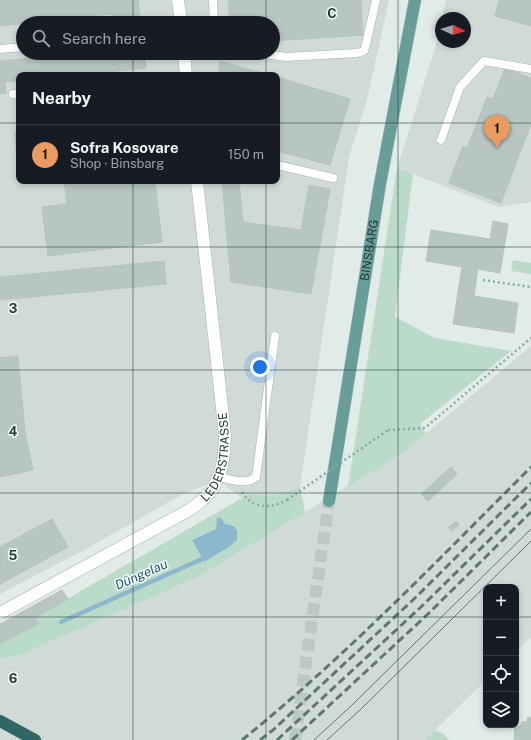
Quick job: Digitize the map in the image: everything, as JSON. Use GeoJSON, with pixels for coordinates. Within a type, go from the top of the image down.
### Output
{"type":"FeatureCollection","features":[{"type":"Feature","properties":{"kind":"highway"},"geometry":{"type":"LineString","coordinates":[[0,721],[35,740]]}},
{"type":"Feature","properties":{"kind":"main road","name":"BINSBARG"},"geometry":{"type":"LineString","coordinates":[[329,502],[380,184],[415,0]]}},
{"type":"Feature","properties":{"kind":"street"},"geometry":{"type":"LineString","coordinates":[[178,0],[180,16]]}},
{"type":"Feature","properties":{"kind":"street"},"geometry":{"type":"LineString","coordinates":[[185,60],[186,72]]}},
{"type":"Feature","properties":{"kind":"street","name":"LEDERSTRASSE"},"geometry":{"type":"LineString","coordinates":[[0,613],[191,509],[202,502],[210,494],[220,477],[223,465],[225,435],[198,184]]}},
{"type":"Feature","properties":{"kind":"lane"},"geometry":{"type":"LineString","coordinates":[[212,0],[213,16]]}},
{"type":"Feature","properties":{"kind":"lane"},"geometry":{"type":"LineString","coordinates":[[280,55],[357,53],[364,51],[376,0]]}},
{"type":"Feature","properties":{"kind":"lane"},"geometry":{"type":"LineString","coordinates":[[0,49],[16,48]]}},
{"type":"Feature","properties":{"kind":"lane"},"geometry":{"type":"LineString","coordinates":[[441,140],[460,87],[484,61],[531,69]]}},
{"type":"Feature","properties":{"kind":"lane"},"geometry":{"type":"LineString","coordinates":[[280,166],[333,178]]}},
{"type":"Feature","properties":{"kind":"lane"},"geometry":{"type":"LineString","coordinates":[[220,477],[237,481],[246,481],[256,477],[258,472],[275,336]]}},
{"type":"Feature","properties":{"kind":"path"},"geometry":{"type":"LineString","coordinates":[[483,280],[531,287]]}},
{"type":"Feature","properties":{"kind":"path"},"geometry":{"type":"LineString","coordinates":[[237,481],[243,494],[247,498],[258,505],[266,507],[275,506],[287,500],[388,430],[424,428],[531,338]]}},
{"type":"Feature","properties":{"kind":"shaded area"},"geometry":{"type":"Polygon","coordinates":[[[0,0],[389,0],[366,104],[349,157],[300,487],[274,496],[251,494],[242,498],[218,480],[183,494],[84,550],[0,594],[0,0]]]}},
{"type":"Feature","properties":{"kind":"shaded area"},"geometry":{"type":"Polygon","coordinates":[[[446,0],[531,0],[531,202],[499,207],[397,168],[435,48],[471,48],[471,12],[443,12],[446,0]]]}},
{"type":"Feature","properties":{"kind":"shaded area"},"geometry":{"type":"Polygon","coordinates":[[[531,346],[531,637],[519,648],[519,584],[483,584],[483,683],[425,740],[0,740],[0,659],[22,654],[200,576],[405,451],[531,346]]]}},
{"type":"Feature","properties":{"kind":"green space"},"geometry":{"type":"Polygon","coordinates":[[[397,168],[413,174],[395,317],[435,338],[511,351],[420,424],[426,434],[405,451],[348,487],[397,168]]]}},
{"type":"Feature","properties":{"kind":"green space"},"geometry":{"type":"Polygon","coordinates":[[[513,260],[531,263],[531,274],[511,271],[513,260]]]}},
{"type":"Feature","properties":{"kind":"green space"},"geometry":{"type":"Polygon","coordinates":[[[300,487],[305,512],[200,576],[22,654],[0,659],[0,644],[37,624],[34,618],[242,498],[251,494],[274,496],[300,487]],[[216,529],[192,540],[204,562],[216,529]]]}},
{"type":"Feature","properties":{"kind":"green space"},"geometry":{"type":"Polygon","coordinates":[[[435,730],[444,734],[449,740],[425,740],[435,730]]]}},
{"type":"Feature","properties":{"kind":"water"},"geometry":{"type":"Polygon","coordinates":[[[217,518],[221,518],[225,524],[233,526],[237,530],[237,540],[229,547],[204,562],[192,540],[216,529],[217,518]]]}},
{"type":"Feature","properties":{"kind":"building"},"geometry":{"type":"Polygon","coordinates":[[[0,0],[138,0],[140,16],[112,16],[112,14],[93,16],[16,16],[16,24],[0,26],[0,0]]]}},
{"type":"Feature","properties":{"kind":"building"},"geometry":{"type":"Polygon","coordinates":[[[228,0],[361,0],[363,35],[280,41],[280,16],[229,16],[228,0]]]}},
{"type":"Feature","properties":{"kind":"building"},"geometry":{"type":"Polygon","coordinates":[[[499,0],[531,0],[531,26],[495,16],[499,0]]]}},
{"type":"Feature","properties":{"kind":"building"},"geometry":{"type":"Polygon","coordinates":[[[16,59],[145,60],[146,68],[106,72],[16,72],[16,81],[5,82],[6,93],[0,94],[0,61],[16,59]]]}},
{"type":"Feature","properties":{"kind":"building"},"geometry":{"type":"Polygon","coordinates":[[[220,61],[258,72],[218,72],[220,61]]]}},
{"type":"Feature","properties":{"kind":"building"},"geometry":{"type":"Polygon","coordinates":[[[505,68],[531,78],[531,124],[501,203],[449,183],[463,146],[467,148],[487,97],[493,99],[505,68]]]}},
{"type":"Feature","properties":{"kind":"building"},"geometry":{"type":"Polygon","coordinates":[[[280,78],[350,99],[330,165],[280,152],[280,78]]]}},
{"type":"Feature","properties":{"kind":"building"},"geometry":{"type":"Polygon","coordinates":[[[64,184],[155,184],[162,242],[48,256],[42,207],[67,204],[64,184]]]}},
{"type":"Feature","properties":{"kind":"building"},"geometry":{"type":"Polygon","coordinates":[[[222,184],[239,184],[243,222],[301,230],[309,185],[330,189],[311,294],[231,282],[222,184]]]}},
{"type":"Feature","properties":{"kind":"building"},"geometry":{"type":"Polygon","coordinates":[[[493,221],[508,224],[500,273],[478,269],[474,296],[518,303],[514,333],[453,324],[462,267],[426,261],[431,230],[490,239],[493,221]]]}},
{"type":"Feature","properties":{"kind":"building"},"geometry":{"type":"Polygon","coordinates":[[[164,261],[166,284],[0,300],[0,277],[164,261]]]}},
{"type":"Feature","properties":{"kind":"building"},"geometry":{"type":"Polygon","coordinates":[[[18,356],[25,432],[33,470],[0,477],[0,358],[18,356]]]}},
{"type":"Feature","properties":{"kind":"building"},"geometry":{"type":"Polygon","coordinates":[[[451,467],[457,474],[428,501],[421,494],[451,467]]]}},
{"type":"Feature","properties":{"kind":"building"},"geometry":{"type":"Polygon","coordinates":[[[52,519],[68,547],[15,576],[0,550],[0,547],[52,519]]]}},
{"type":"Feature","properties":{"kind":"building"},"geometry":{"type":"Polygon","coordinates":[[[456,521],[459,525],[452,531],[449,527],[456,521]]]}},
{"type":"Feature","properties":{"kind":"building"},"geometry":{"type":"Polygon","coordinates":[[[0,550],[15,576],[0,584],[0,550]]]}},
{"type":"Feature","properties":{"kind":"building"},"geometry":{"type":"Polygon","coordinates":[[[62,590],[68,599],[34,618],[38,624],[0,644],[0,624],[62,590]]]}},
{"type":"Feature","properties":{"kind":"building"},"geometry":{"type":"Polygon","coordinates":[[[528,717],[531,718],[531,740],[514,740],[515,728],[519,728],[522,722],[527,722],[528,717]]]}},
{"type":"Feature","properties":{"kind":"waterway","name":"Düngelau"},"geometry":{"type":"LineString","coordinates":[[61,622],[206,556]]}},
{"type":"Feature","properties":{"kind":"tunnel"},"geometry":{"type":"LineString","coordinates":[[295,740],[329,501]]}},
{"type":"Feature","properties":{"kind":"tram line"},"geometry":{"type":"LineString","coordinates":[[314,740],[350,707],[531,529]]}},
{"type":"Feature","properties":{"kind":"tram line"},"geometry":{"type":"LineString","coordinates":[[327,740],[360,710],[531,541]]}},
{"type":"Feature","properties":{"kind":"railway"},"geometry":{"type":"LineString","coordinates":[[242,740],[317,676],[390,608],[531,467]]}},
{"type":"Feature","properties":{"kind":"railway"},"geometry":{"type":"LineString","coordinates":[[260,740],[273,730],[414,599],[531,483]]}},
{"type":"Feature","properties":{"kind":"railway"},"geometry":{"type":"LineString","coordinates":[[277,740],[421,607],[531,499]]}},
{"type":"Feature","properties":{"kind":"railway"},"geometry":{"type":"LineString","coordinates":[[292,740],[428,614],[531,512]]}},
{"type":"Feature","properties":{"kind":"place","name":"Sofra Kosovare"},"geometry":{"type":"Point","coordinates":[497,148]}}]}
